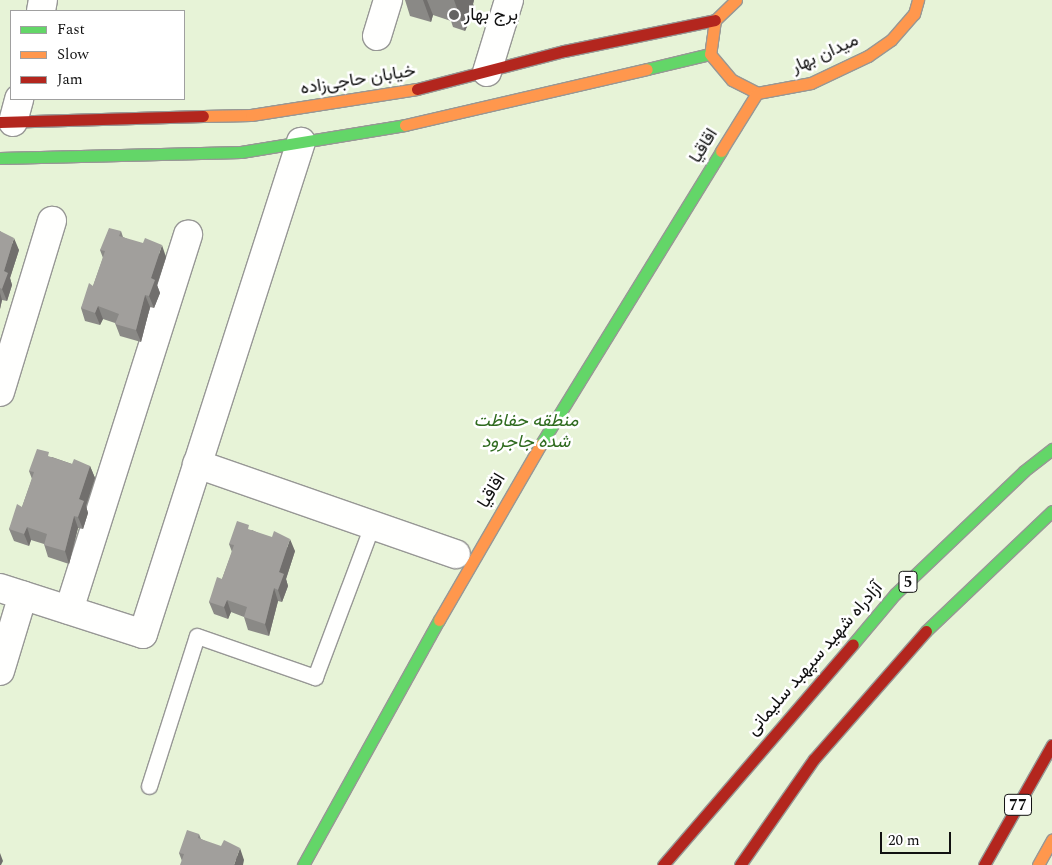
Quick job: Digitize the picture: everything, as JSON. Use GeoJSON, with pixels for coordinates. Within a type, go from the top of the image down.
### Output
{"type":"FeatureCollection","features":[{"type":"Feature","properties":{"kind":"main road"},"geometry":{"type":"LineString","coordinates":[[736,0],[715,20],[710,54],[732,80],[757,93]]}},
{"type":"Feature","properties":{"kind":"main road","name":"میدان بهار"},"geometry":{"type":"LineString","coordinates":[[757,93],[783,91],[811,83],[868,56],[891,40],[914,14],[918,0]]}},
{"type":"Feature","properties":{"kind":"main road","name":"خیابان حاجی‌زاده"},"geometry":{"type":"LineString","coordinates":[[11,114],[251,115],[409,91],[564,51],[715,20]]}},
{"type":"Feature","properties":{"kind":"main road"},"geometry":{"type":"LineString","coordinates":[[0,158],[241,152],[429,121],[710,54]]}},
{"type":"Feature","properties":{"kind":"main road","name":"اقاقیا"},"geometry":{"type":"LineString","coordinates":[[303,865],[497,515],[757,93]]}},
{"type":"Feature","properties":{"kind":"main road","name":"آزادراه شهید سپهبد سلیمانی"},"geometry":{"type":"LineString","coordinates":[[663,865],[895,594],[1024,471],[1052,449]]}},
{"type":"Feature","properties":{"kind":"main road"},"geometry":{"type":"LineString","coordinates":[[740,865],[814,759],[930,627],[1052,511]]}},
{"type":"Feature","properties":{"kind":"main road","name":"77"},"geometry":{"type":"LineString","coordinates":[[984,865],[1052,745]]}},
{"type":"Feature","properties":{"kind":"main road"},"geometry":{"type":"LineString","coordinates":[[1038,865],[1052,840]]}},
{"type":"Feature","properties":{"kind":"street"},"geometry":{"type":"LineString","coordinates":[[378,36],[388,0]]}},
{"type":"Feature","properties":{"kind":"street"},"geometry":{"type":"LineString","coordinates":[[487,72],[509,0]]}},
{"type":"Feature","properties":{"kind":"street"},"geometry":{"type":"LineString","coordinates":[[0,671],[11,592],[142,634],[300,142]]}},
{"type":"Feature","properties":{"kind":"street"},"geometry":{"type":"LineString","coordinates":[[0,392],[52,221]]}},
{"type":"Feature","properties":{"kind":"street"},"geometry":{"type":"LineString","coordinates":[[69,610],[188,234]]}},
{"type":"Feature","properties":{"kind":"street"},"geometry":{"type":"LineString","coordinates":[[197,464],[456,554]]}},
{"type":"Feature","properties":{"kind":"lane"},"geometry":{"type":"LineString","coordinates":[[148,786],[197,636],[315,677],[372,525]]}},
{"type":"Feature","properties":{"kind":"green space","name":"منطقه حفاظت شده جاجرود"},"geometry":{"type":"Polygon","coordinates":[[[0,0],[1052,0],[1052,865],[0,865],[0,0]]]}},
{"type":"Feature","properties":{"kind":"building"},"geometry":{"type":"Polygon","coordinates":[[[109,228],[121,231],[119,236],[143,243],[145,238],[162,245],[151,278],[155,280],[149,296],[145,295],[136,330],[115,324],[119,314],[98,306],[95,313],[81,308],[89,283],[93,286],[105,251],[100,250],[109,228]]]}},
{"type":"Feature","properties":{"kind":"building"},"geometry":{"type":"Polygon","coordinates":[[[0,231],[14,238],[4,271],[8,273],[2,289],[0,288],[0,231]]]}},
{"type":"Feature","properties":{"kind":"building"},"geometry":{"type":"Polygon","coordinates":[[[37,449],[49,452],[48,456],[72,464],[74,459],[90,466],[79,499],[84,501],[78,517],[74,516],[65,551],[44,545],[47,534],[27,527],[24,534],[9,529],[17,504],[22,507],[34,472],[29,471],[37,449]]]}},
{"type":"Feature","properties":{"kind":"building"},"geometry":{"type":"Polygon","coordinates":[[[237,521],[249,525],[248,529],[272,537],[274,531],[290,539],[279,572],[284,574],[278,590],[274,588],[265,624],[244,617],[247,607],[227,600],[224,607],[209,602],[217,577],[222,579],[234,545],[229,544],[237,521]]]}},
{"type":"Feature","properties":{"kind":"building"},"geometry":{"type":"Polygon","coordinates":[[[187,830],[199,834],[198,838],[221,846],[224,840],[240,848],[234,865],[180,865],[184,854],[179,853],[187,830]]]}},
{"type":"Feature","properties":{"kind":"traffic: fast"},"geometry":{"type":"LineString","coordinates":[[647,69],[710,54]]}},
{"type":"Feature","properties":{"kind":"traffic: fast"},"geometry":{"type":"LineString","coordinates":[[0,158],[241,152],[405,125]]}},
{"type":"Feature","properties":{"kind":"traffic: fast"},"geometry":{"type":"LineString","coordinates":[[541,444],[721,151]]}},
{"type":"Feature","properties":{"kind":"traffic: fast"},"geometry":{"type":"LineString","coordinates":[[853,644],[895,594],[1024,471],[1052,449]]}},
{"type":"Feature","properties":{"kind":"traffic: fast"},"geometry":{"type":"LineString","coordinates":[[926,631],[1052,511]]}},
{"type":"Feature","properties":{"kind":"traffic: fast"},"geometry":{"type":"LineString","coordinates":[[303,865],[439,620]]}},
{"type":"Feature","properties":{"kind":"traffic: slow"},"geometry":{"type":"LineString","coordinates":[[736,0],[715,20],[710,54],[732,80],[757,93],[811,83],[868,56],[891,40],[914,14],[918,0]]}},
{"type":"Feature","properties":{"kind":"traffic: slow"},"geometry":{"type":"LineString","coordinates":[[405,125],[647,69]]}},
{"type":"Feature","properties":{"kind":"traffic: slow"},"geometry":{"type":"LineString","coordinates":[[203,116],[251,115],[417,89]]}},
{"type":"Feature","properties":{"kind":"traffic: slow"},"geometry":{"type":"LineString","coordinates":[[721,151],[757,93]]}},
{"type":"Feature","properties":{"kind":"traffic: slow"},"geometry":{"type":"LineString","coordinates":[[439,620],[541,444]]}},
{"type":"Feature","properties":{"kind":"traffic: slow"},"geometry":{"type":"LineString","coordinates":[[1038,865],[1052,840]]}},
{"type":"Feature","properties":{"kind":"traffic: jam"},"geometry":{"type":"LineString","coordinates":[[417,89],[564,51],[715,20]]}},
{"type":"Feature","properties":{"kind":"traffic: jam"},"geometry":{"type":"LineString","coordinates":[[0,122],[203,116]]}},
{"type":"Feature","properties":{"kind":"traffic: jam"},"geometry":{"type":"LineString","coordinates":[[740,865],[814,759],[926,631]]}},
{"type":"Feature","properties":{"kind":"traffic: jam"},"geometry":{"type":"LineString","coordinates":[[663,865],[853,644]]}},
{"type":"Feature","properties":{"kind":"traffic: jam"},"geometry":{"type":"LineString","coordinates":[[984,865],[1052,745]]}},
{"type":"Feature","properties":{"kind":"place","name":"برج بهار"},"geometry":{"type":"Point","coordinates":[454,15]}}]}
